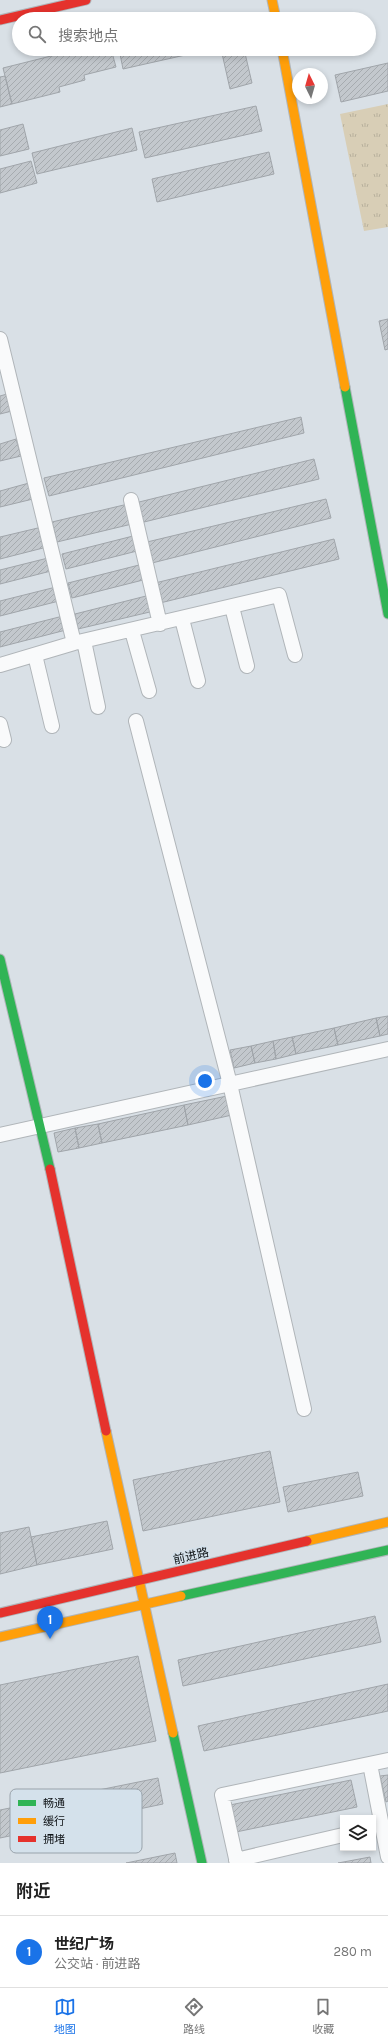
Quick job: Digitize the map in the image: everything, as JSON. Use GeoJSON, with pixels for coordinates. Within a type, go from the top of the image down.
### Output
{"type":"FeatureCollection","features":[{"type":"Feature","properties":{"kind":"street"},"geometry":{"type":"LineString","coordinates":[[34,12],[86,0]]}},
{"type":"Feature","properties":{"kind":"street"},"geometry":{"type":"LineString","coordinates":[[272,0],[275,12]]}},
{"type":"Feature","properties":{"kind":"street"},"geometry":{"type":"LineString","coordinates":[[0,20],[12,17]]}},
{"type":"Feature","properties":{"kind":"street"},"geometry":{"type":"LineString","coordinates":[[283,56],[388,614]]}},
{"type":"Feature","properties":{"kind":"street"},"geometry":{"type":"LineString","coordinates":[[0,339],[79,642],[98,707]]}},
{"type":"Feature","properties":{"kind":"street"},"geometry":{"type":"LineString","coordinates":[[131,500],[160,624]]}},
{"type":"Feature","properties":{"kind":"street"},"geometry":{"type":"LineString","coordinates":[[0,665],[79,642],[279,595],[295,655]]}},
{"type":"Feature","properties":{"kind":"street"},"geometry":{"type":"LineString","coordinates":[[232,607],[247,666]]}},
{"type":"Feature","properties":{"kind":"street"},"geometry":{"type":"LineString","coordinates":[[182,619],[198,681]]}},
{"type":"Feature","properties":{"kind":"street"},"geometry":{"type":"LineString","coordinates":[[132,630],[149,691]]}},
{"type":"Feature","properties":{"kind":"street"},"geometry":{"type":"LineString","coordinates":[[35,655],[52,726]]}},
{"type":"Feature","properties":{"kind":"street"},"geometry":{"type":"LineString","coordinates":[[136,721],[230,1084],[304,1409]]}},
{"type":"Feature","properties":{"kind":"street"},"geometry":{"type":"LineString","coordinates":[[0,724],[4,740]]}},
{"type":"Feature","properties":{"kind":"street"},"geometry":{"type":"LineString","coordinates":[[0,959],[41,1125],[143,1605],[202,1863]]}},
{"type":"Feature","properties":{"kind":"street"},"geometry":{"type":"LineString","coordinates":[[0,1135],[388,1049]]}},
{"type":"Feature","properties":{"kind":"street","name":"前进路"},"geometry":{"type":"LineString","coordinates":[[0,1613],[388,1522]]}},
{"type":"Feature","properties":{"kind":"street"},"geometry":{"type":"LineString","coordinates":[[0,1637],[388,1550]]}},
{"type":"Feature","properties":{"kind":"street"},"geometry":{"type":"LineString","coordinates":[[340,1837],[237,1861],[222,1795],[388,1760]]}},
{"type":"Feature","properties":{"kind":"street"},"geometry":{"type":"LineString","coordinates":[[370,1764],[388,1857]]}},
{"type":"Feature","properties":{"kind":"green space"},"geometry":{"type":"Polygon","coordinates":[[[388,104],[388,227],[364,231],[340,114],[388,104]]]}},
{"type":"Feature","properties":{"kind":"building"},"geometry":{"type":"Polygon","coordinates":[[[51,56],[113,56],[116,67],[84,75],[85,80],[59,87],[60,92],[12,104],[3,68],[51,56]]]}},
{"type":"Feature","properties":{"kind":"building"},"geometry":{"type":"Polygon","coordinates":[[[120,56],[181,56],[123,69],[120,56]]]}},
{"type":"Feature","properties":{"kind":"building"},"geometry":{"type":"Polygon","coordinates":[[[223,56],[246,56],[252,83],[230,89],[223,56]]]}},
{"type":"Feature","properties":{"kind":"building"},"geometry":{"type":"Polygon","coordinates":[[[388,63],[388,91],[341,102],[335,75],[388,63]]]}},
{"type":"Feature","properties":{"kind":"building"},"geometry":{"type":"Polygon","coordinates":[[[5,76],[12,104],[0,107],[0,77],[5,76]]]}},
{"type":"Feature","properties":{"kind":"building"},"geometry":{"type":"Polygon","coordinates":[[[256,106],[262,131],[145,158],[139,132],[256,106]]]}},
{"type":"Feature","properties":{"kind":"building"},"geometry":{"type":"Polygon","coordinates":[[[23,124],[29,149],[0,156],[0,130],[23,124]]]}},
{"type":"Feature","properties":{"kind":"building"},"geometry":{"type":"Polygon","coordinates":[[[132,128],[137,150],[37,174],[32,153],[132,128]]]}},
{"type":"Feature","properties":{"kind":"building"},"geometry":{"type":"Polygon","coordinates":[[[269,152],[274,174],[157,202],[152,179],[269,152]]]}},
{"type":"Feature","properties":{"kind":"building"},"geometry":{"type":"Polygon","coordinates":[[[31,161],[37,183],[0,193],[0,169],[31,161]]]}},
{"type":"Feature","properties":{"kind":"building"},"geometry":{"type":"Polygon","coordinates":[[[388,319],[388,349],[385,350],[379,321],[388,319]]]}},
{"type":"Feature","properties":{"kind":"building"},"geometry":{"type":"Polygon","coordinates":[[[7,394],[12,411],[0,414],[0,396],[7,394]]]}},
{"type":"Feature","properties":{"kind":"building"},"geometry":{"type":"Polygon","coordinates":[[[301,417],[304,433],[49,496],[44,478],[301,417]]]}},
{"type":"Feature","properties":{"kind":"building"},"geometry":{"type":"Polygon","coordinates":[[[16,439],[21,456],[0,461],[0,444],[16,439]]]}},
{"type":"Feature","properties":{"kind":"building"},"geometry":{"type":"Polygon","coordinates":[[[314,459],[319,479],[140,523],[135,503],[314,459]]]}},
{"type":"Feature","properties":{"kind":"building"},"geometry":{"type":"Polygon","coordinates":[[[29,483],[33,499],[0,507],[0,491],[29,483]]]}},
{"type":"Feature","properties":{"kind":"building"},"geometry":{"type":"Polygon","coordinates":[[[326,499],[331,518],[152,563],[147,542],[326,499]]]}},
{"type":"Feature","properties":{"kind":"building"},"geometry":{"type":"Polygon","coordinates":[[[128,504],[132,524],[57,542],[52,522],[128,504]]]}},
{"type":"Feature","properties":{"kind":"building"},"geometry":{"type":"Polygon","coordinates":[[[42,527],[47,547],[0,559],[0,537],[42,527]]]}},
{"type":"Feature","properties":{"kind":"building"},"geometry":{"type":"Polygon","coordinates":[[[137,535],[141,550],[66,569],[62,554],[137,535]]]}},
{"type":"Feature","properties":{"kind":"building"},"geometry":{"type":"Polygon","coordinates":[[[334,539],[339,559],[160,603],[155,583],[334,539]]]}},
{"type":"Feature","properties":{"kind":"building"},"geometry":{"type":"Polygon","coordinates":[[[48,558],[51,571],[0,584],[0,570],[48,558]]]}},
{"type":"Feature","properties":{"kind":"building"},"geometry":{"type":"Polygon","coordinates":[[[143,564],[147,579],[72,598],[68,583],[143,564]]]}},
{"type":"Feature","properties":{"kind":"building"},"geometry":{"type":"Polygon","coordinates":[[[56,587],[59,601],[0,616],[0,601],[56,587]]]}},
{"type":"Feature","properties":{"kind":"building"},"geometry":{"type":"Polygon","coordinates":[[[150,595],[154,611],[78,629],[75,614],[150,595]]]}},
{"type":"Feature","properties":{"kind":"building"},"geometry":{"type":"Polygon","coordinates":[[[63,616],[66,630],[0,647],[0,632],[63,616]]]}},
{"type":"Feature","properties":{"kind":"building"},"geometry":{"type":"Polygon","coordinates":[[[388,1016],[388,1034],[380,1036],[376,1018],[388,1016]]]}},
{"type":"Feature","properties":{"kind":"building"},"geometry":{"type":"Polygon","coordinates":[[[376,1018],[380,1036],[338,1045],[334,1028],[376,1018]]]}},
{"type":"Feature","properties":{"kind":"building"},"geometry":{"type":"Polygon","coordinates":[[[334,1028],[338,1045],[296,1054],[292,1037],[334,1028]]]}},
{"type":"Feature","properties":{"kind":"building"},"geometry":{"type":"Polygon","coordinates":[[[292,1037],[296,1054],[276,1059],[273,1041],[292,1037]]]}},
{"type":"Feature","properties":{"kind":"building"},"geometry":{"type":"Polygon","coordinates":[[[273,1041],[276,1059],[255,1063],[251,1046],[273,1041]]]}},
{"type":"Feature","properties":{"kind":"building"},"geometry":{"type":"Polygon","coordinates":[[[251,1046],[255,1063],[234,1068],[230,1050],[251,1046]]]}},
{"type":"Feature","properties":{"kind":"building"},"geometry":{"type":"Polygon","coordinates":[[[227,1096],[232,1115],[188,1125],[184,1105],[227,1096]]]}},
{"type":"Feature","properties":{"kind":"building"},"geometry":{"type":"Polygon","coordinates":[[[184,1105],[188,1125],[102,1143],[98,1124],[184,1105]]]}},
{"type":"Feature","properties":{"kind":"building"},"geometry":{"type":"Polygon","coordinates":[[[98,1124],[102,1143],[79,1148],[75,1128],[98,1124]]]}},
{"type":"Feature","properties":{"kind":"building"},"geometry":{"type":"Polygon","coordinates":[[[75,1128],[79,1148],[58,1152],[54,1133],[75,1128]]]}},
{"type":"Feature","properties":{"kind":"building"},"geometry":{"type":"Polygon","coordinates":[[[270,1451],[280,1502],[143,1531],[133,1480],[270,1451]]]}},
{"type":"Feature","properties":{"kind":"building"},"geometry":{"type":"Polygon","coordinates":[[[358,1472],[363,1496],[288,1512],[283,1487],[358,1472]]]}},
{"type":"Feature","properties":{"kind":"building"},"geometry":{"type":"Polygon","coordinates":[[[107,1521],[113,1549],[37,1565],[31,1537],[107,1521]]]}},
{"type":"Feature","properties":{"kind":"building"},"geometry":{"type":"Polygon","coordinates":[[[29,1527],[37,1565],[0,1574],[0,1533],[29,1527]]]}},
{"type":"Feature","properties":{"kind":"building"},"geometry":{"type":"Polygon","coordinates":[[[375,1616],[381,1642],[183,1686],[178,1660],[375,1616]]]}},
{"type":"Feature","properties":{"kind":"building"},"geometry":{"type":"Polygon","coordinates":[[[138,1656],[156,1741],[0,1773],[0,1685],[138,1656]]]}},
{"type":"Feature","properties":{"kind":"building"},"geometry":{"type":"Polygon","coordinates":[[[388,1684],[388,1711],[204,1751],[198,1726],[388,1684]]]}},
{"type":"Feature","properties":{"kind":"building"},"geometry":{"type":"Polygon","coordinates":[[[388,1775],[388,1801],[386,1802],[380,1776],[388,1775]]]}},
{"type":"Feature","properties":{"kind":"building"},"geometry":{"type":"Polygon","coordinates":[[[158,1778],[163,1804],[142,1808],[142,1789],[104,1789],[158,1778]]]}},
{"type":"Feature","properties":{"kind":"building"},"geometry":{"type":"Polygon","coordinates":[[[351,1780],[357,1807],[236,1832],[230,1805],[351,1780]]]}},
{"type":"Feature","properties":{"kind":"building"},"geometry":{"type":"Polygon","coordinates":[[[10,1808],[10,1836],[0,1838],[0,1810],[10,1808]]]}},
{"type":"Feature","properties":{"kind":"building"},"geometry":{"type":"Polygon","coordinates":[[[175,1853],[177,1863],[126,1863],[175,1853]]]}},
{"type":"Feature","properties":{"kind":"building"},"geometry":{"type":"Polygon","coordinates":[[[370,1857],[371,1863],[338,1863],[370,1857]]]}},
{"type":"Feature","properties":{"kind":"traffic: fast"},"geometry":{"type":"LineString","coordinates":[[345,387],[388,614]]}},
{"type":"Feature","properties":{"kind":"traffic: fast"},"geometry":{"type":"LineString","coordinates":[[0,959],[50,1169]]}},
{"type":"Feature","properties":{"kind":"traffic: fast"},"geometry":{"type":"LineString","coordinates":[[181,1596],[388,1550]]}},
{"type":"Feature","properties":{"kind":"traffic: fast"},"geometry":{"type":"LineString","coordinates":[[173,1733],[202,1863]]}},
{"type":"Feature","properties":{"kind":"traffic: slow"},"geometry":{"type":"LineString","coordinates":[[272,0],[275,12]]}},
{"type":"Feature","properties":{"kind":"traffic: slow"},"geometry":{"type":"LineString","coordinates":[[283,56],[345,387]]}},
{"type":"Feature","properties":{"kind":"traffic: slow"},"geometry":{"type":"LineString","coordinates":[[106,1431],[173,1733]]}},
{"type":"Feature","properties":{"kind":"traffic: slow"},"geometry":{"type":"LineString","coordinates":[[307,1541],[388,1522]]}},
{"type":"Feature","properties":{"kind":"traffic: slow"},"geometry":{"type":"LineString","coordinates":[[0,1637],[181,1596]]}},
{"type":"Feature","properties":{"kind":"traffic: jam"},"geometry":{"type":"LineString","coordinates":[[34,12],[86,0]]}},
{"type":"Feature","properties":{"kind":"traffic: jam"},"geometry":{"type":"LineString","coordinates":[[0,20],[12,17]]}},
{"type":"Feature","properties":{"kind":"traffic: jam"},"geometry":{"type":"LineString","coordinates":[[50,1169],[106,1431]]}},
{"type":"Feature","properties":{"kind":"traffic: jam"},"geometry":{"type":"LineString","coordinates":[[0,1613],[307,1541]]}},
{"type":"Feature","properties":{"kind":"place","name":"世纪广场"},"geometry":{"type":"Point","coordinates":[50,1639]}}]}
